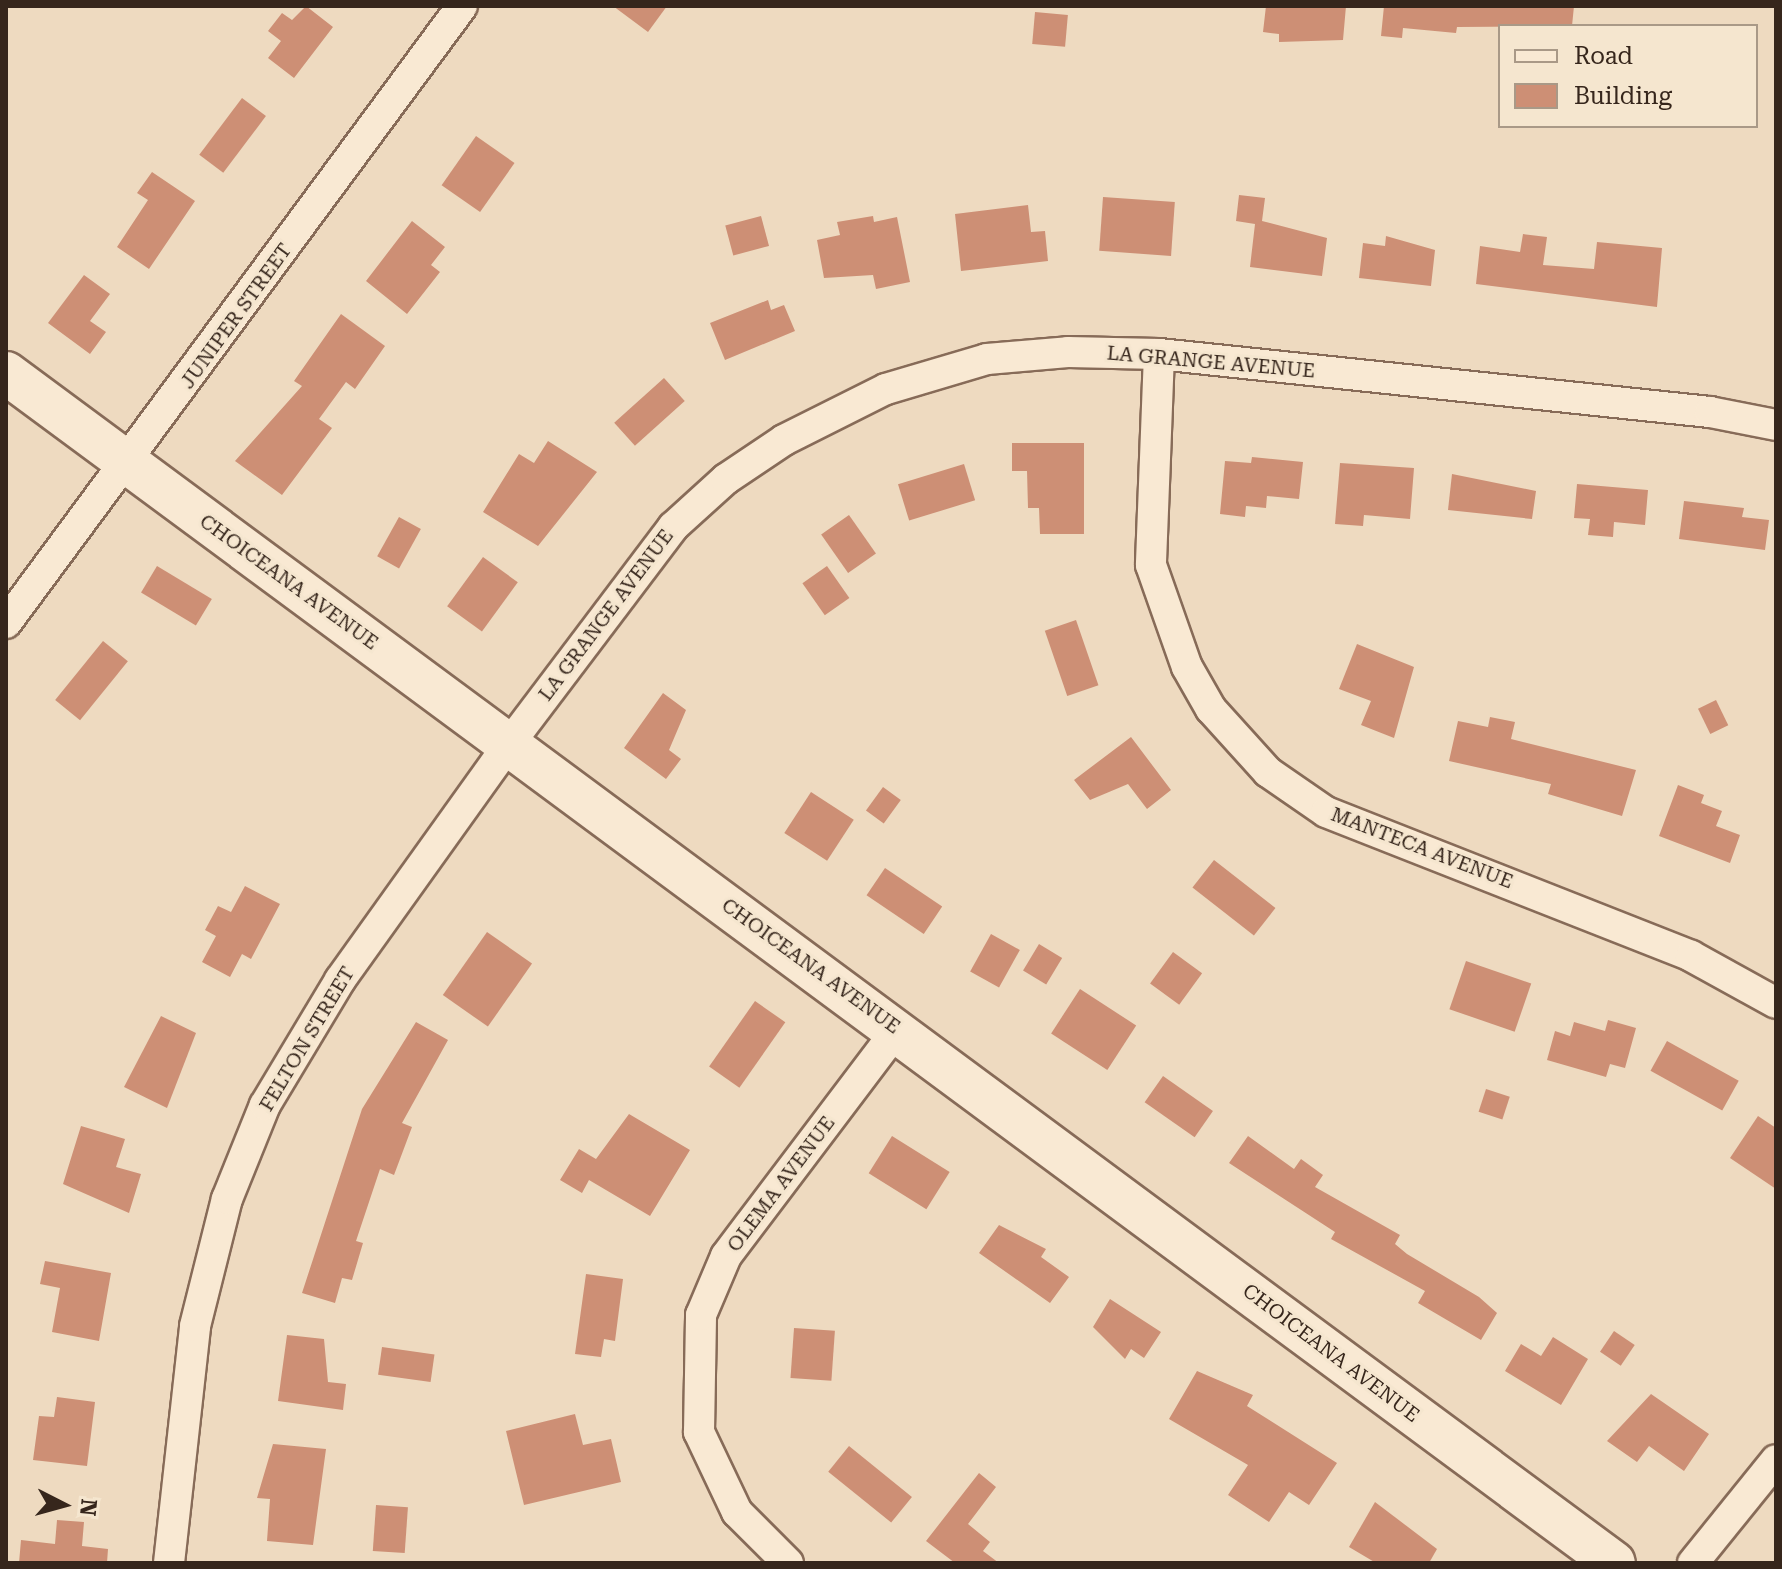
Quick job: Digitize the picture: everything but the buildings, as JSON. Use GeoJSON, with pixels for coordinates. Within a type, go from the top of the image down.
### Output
{"type":"FeatureCollection","features":[{"type":"Feature","properties":{"kind":"street","name":"JUNIPER STREET"},"geometry":{"type":"LineString","coordinates":[[6,623],[128,464],[462,6]]}},
{"type":"Feature","properties":{"kind":"street","name":"LA GRANGE AVENUE"},"geometry":{"type":"LineString","coordinates":[[509,744],[673,527],[784,440],[886,389],[987,359],[1159,354],[1710,412],[1776,425]]}},
{"type":"Feature","properties":{"kind":"street","name":"MANTECA AVENUE"},"geometry":{"type":"LineString","coordinates":[[1159,354],[1151,565],[1187,667],[1211,709],[1268,772],[1326,812],[1649,938],[1776,1003]]}},
{"type":"Feature","properties":{"kind":"street","name":"CHOICEANA AVENUE"},"geometry":{"type":"LineString","coordinates":[[6,373],[1614,1563]]}},
{"type":"Feature","properties":{"kind":"street","name":"FELTON STREET"},"geometry":{"type":"LineString","coordinates":[[169,1563],[195,1326],[227,1199],[265,1105],[340,980],[509,744]]}},
{"type":"Feature","properties":{"kind":"street","name":"OLEMA AVENUE"},"geometry":{"type":"LineString","coordinates":[[788,1563],[737,1512],[699,1432],[701,1315],[726,1256],[897,1030]]}},
{"type":"Feature","properties":{"kind":"street"},"geometry":{"type":"LineString","coordinates":[[1693,1563],[1776,1460]]}}]}
